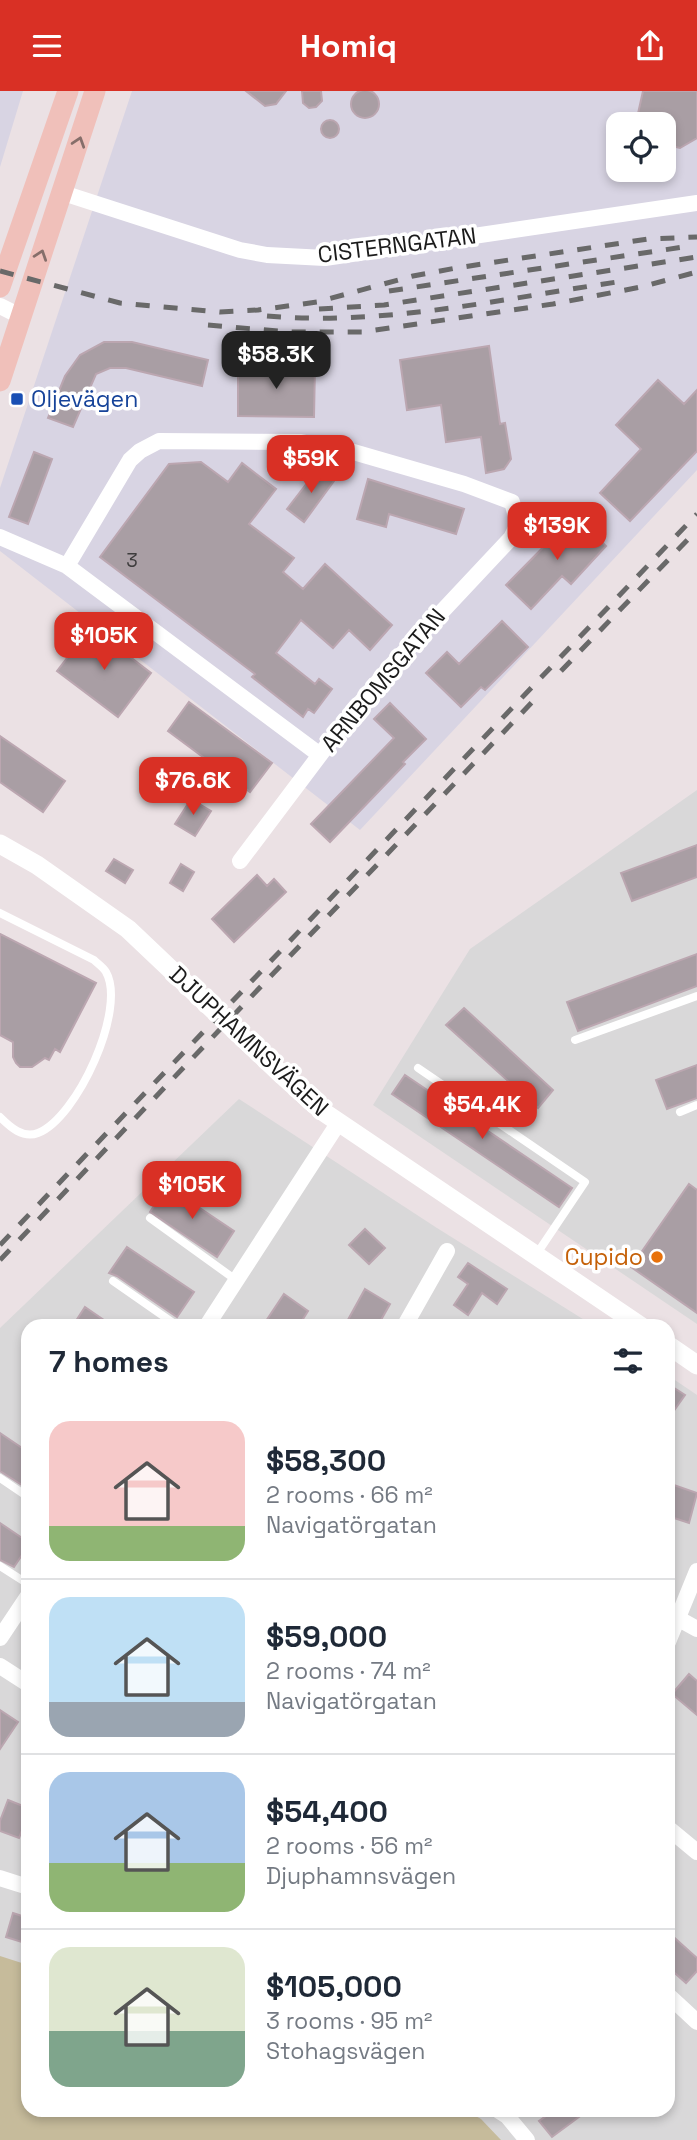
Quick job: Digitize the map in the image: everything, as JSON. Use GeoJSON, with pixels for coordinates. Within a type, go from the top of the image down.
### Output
{"type":"FeatureCollection","features":[{"type":"Feature","properties":{"kind":"main road"},"geometry":{"type":"LineString","coordinates":[[0,287],[68,91]]}},
{"type":"Feature","properties":{"kind":"main road"},"geometry":{"type":"LineString","coordinates":[[0,381],[95,91]]}},
{"type":"Feature","properties":{"kind":"main road"},"geometry":{"type":"LineString","coordinates":[[37,185],[63,193]]}},
{"type":"Feature","properties":{"kind":"street","name":"CISTERNGATAN"},"geometry":{"type":"LineString","coordinates":[[63,193],[240,250],[267,255],[325,258],[697,202]]}},
{"type":"Feature","properties":{"kind":"street"},"geometry":{"type":"LineString","coordinates":[[0,306],[20,316]]}},
{"type":"Feature","properties":{"kind":"street","name":"ARNBOMSGATAN"},"geometry":{"type":"LineString","coordinates":[[67,566],[130,460],[140,451],[159,442],[301,442],[350,451],[464,484],[512,502],[518,524],[511,538],[390,667],[240,861]]}},
{"type":"Feature","properties":{"kind":"street"},"geometry":{"type":"LineString","coordinates":[[0,537],[67,566],[320,755]]}},
{"type":"Feature","properties":{"kind":"street","name":"DJUPHAMNSVÄGEN"},"geometry":{"type":"LineString","coordinates":[[0,844],[37,865],[128,929],[283,1076],[339,1122],[630,1319]]}},
{"type":"Feature","properties":{"kind":"street"},"geometry":{"type":"LineString","coordinates":[[211,1319],[339,1122]]}},
{"type":"Feature","properties":{"kind":"street"},"geometry":{"type":"LineString","coordinates":[[409,1319],[447,1251]]}},
{"type":"Feature","properties":{"kind":"street"},"geometry":{"type":"LineString","coordinates":[[675,1350],[697,1365]]}},
{"type":"Feature","properties":{"kind":"street"},"geometry":{"type":"LineString","coordinates":[[675,1614],[697,1571]]}},
{"type":"Feature","properties":{"kind":"street"},"geometry":{"type":"LineString","coordinates":[[0,1637],[21,1606]]}},
{"type":"Feature","properties":{"kind":"street"},"geometry":{"type":"LineString","coordinates":[[675,1617],[697,1629]]}},
{"type":"Feature","properties":{"kind":"street"},"geometry":{"type":"LineString","coordinates":[[0,1666],[21,1680]]}},
{"type":"Feature","properties":{"kind":"street"},"geometry":{"type":"LineString","coordinates":[[675,1834],[697,1852]]}},
{"type":"Feature","properties":{"kind":"street"},"geometry":{"type":"LineString","coordinates":[[0,1878],[21,1885]]}},
{"type":"Feature","properties":{"kind":"street"},"geometry":{"type":"LineString","coordinates":[[675,2001],[697,2022]]}},
{"type":"Feature","properties":{"kind":"street"},"geometry":{"type":"LineString","coordinates":[[508,2117],[527,2140]]}},
{"type":"Feature","properties":{"kind":"lane"},"geometry":{"type":"LineString","coordinates":[[0,913],[84,955],[105,970],[110,985],[110,1018],[90,1069],[73,1100],[54,1122],[37,1134],[23,1134],[0,1117]]}},
{"type":"Feature","properties":{"kind":"lane"},"geometry":{"type":"LineString","coordinates":[[575,1040],[697,996]]}},
{"type":"Feature","properties":{"kind":"lane"},"geometry":{"type":"LineString","coordinates":[[418,1067],[585,1182],[536,1255]]}},
{"type":"Feature","properties":{"kind":"lane"},"geometry":{"type":"LineString","coordinates":[[680,1112],[697,1105]]}},
{"type":"Feature","properties":{"kind":"lane"},"geometry":{"type":"LineString","coordinates":[[150,1218],[236,1280]]}},
{"type":"Feature","properties":{"kind":"lane"},"geometry":{"type":"LineString","coordinates":[[113,1281],[168,1319]]}},
{"type":"Feature","properties":{"kind":"lane"},"geometry":{"type":"LineString","coordinates":[[0,1478],[21,1492]]}},
{"type":"Feature","properties":{"kind":"lane"},"geometry":{"type":"LineString","coordinates":[[0,1566],[21,1580]]}},
{"type":"Feature","properties":{"kind":"shaded area"},"geometry":{"type":"Polygon","coordinates":[[[0,91],[23,91],[0,167],[0,91]]]}},
{"type":"Feature","properties":{"kind":"shaded area"},"geometry":{"type":"Polygon","coordinates":[[[132,91],[697,91],[697,470],[360,830],[0,551],[0,488],[132,91]]]}},
{"type":"Feature","properties":{"kind":"shaded area"},"geometry":{"type":"Polygon","coordinates":[[[697,790],[697,1324],[373,1105],[470,949],[697,790]]]}},
{"type":"Feature","properties":{"kind":"shaded area"},"geometry":{"type":"Polygon","coordinates":[[[239,1099],[583,1319],[21,1319],[21,2117],[675,2117],[675,1380],[697,1395],[697,2140],[0,2140],[0,1328],[239,1099]]]}},
{"type":"Feature","properties":{"kind":"shaded area"},"geometry":{"type":"Polygon","coordinates":[[[0,1956],[21,1963],[21,2117],[478,2117],[501,2140],[0,2140],[0,1956]]]}},
{"type":"Feature","properties":{"kind":"building"},"geometry":{"type":"Polygon","coordinates":[[[365,90],[375,94],[379,104],[375,114],[365,118],[355,114],[351,104],[355,94],[365,90]]]}},
{"type":"Feature","properties":{"kind":"building"},"geometry":{"type":"Polygon","coordinates":[[[246,91],[286,91],[276,104],[265,106],[246,91]]]}},
{"type":"Feature","properties":{"kind":"building"},"geometry":{"type":"Polygon","coordinates":[[[302,91],[321,91],[322,101],[316,107],[309,108],[303,103],[302,91]]]}},
{"type":"Feature","properties":{"kind":"building"},"geometry":{"type":"Polygon","coordinates":[[[643,91],[697,91],[697,138],[680,148],[676,147],[676,112],[638,112],[643,91]]]}},
{"type":"Feature","properties":{"kind":"building"},"geometry":{"type":"Polygon","coordinates":[[[330,120],[336,123],[339,129],[336,135],[330,138],[324,135],[321,129],[324,123],[330,120]]]}},
{"type":"Feature","properties":{"kind":"building"},"geometry":{"type":"Polygon","coordinates":[[[104,342],[132,342],[208,360],[202,386],[126,368],[110,368],[96,374],[73,427],[48,418],[65,376],[80,355],[104,342]]]}},
{"type":"Feature","properties":{"kind":"building"},"geometry":{"type":"Polygon","coordinates":[[[489,346],[500,424],[505,423],[511,459],[504,469],[486,473],[481,437],[446,442],[441,405],[407,410],[400,360],[489,346]]]}},
{"type":"Feature","properties":{"kind":"building"},"geometry":{"type":"Polygon","coordinates":[[[238,365],[315,366],[314,417],[238,416],[238,365]]]}},
{"type":"Feature","properties":{"kind":"building"},"geometry":{"type":"Polygon","coordinates":[[[658,380],[684,404],[697,390],[697,451],[630,521],[600,493],[641,449],[616,425],[658,380]]]}},
{"type":"Feature","properties":{"kind":"building"},"geometry":{"type":"Polygon","coordinates":[[[34,452],[52,459],[28,524],[9,517],[34,452]]]}},
{"type":"Feature","properties":{"kind":"building"},"geometry":{"type":"Polygon","coordinates":[[[201,462],[228,482],[242,463],[276,489],[249,524],[294,558],[283,572],[303,589],[325,564],[392,625],[370,650],[349,630],[333,648],[301,620],[276,653],[315,684],[319,679],[332,689],[314,713],[308,709],[303,717],[252,677],[255,674],[100,557],[169,464],[201,462]]]}},
{"type":"Feature","properties":{"kind":"building"},"geometry":{"type":"Polygon","coordinates":[[[318,469],[334,481],[304,522],[287,509],[318,469]]]}},
{"type":"Feature","properties":{"kind":"building"},"geometry":{"type":"Polygon","coordinates":[[[368,479],[464,509],[456,534],[389,514],[386,527],[357,519],[368,479]]]}},
{"type":"Feature","properties":{"kind":"building"},"geometry":{"type":"Polygon","coordinates":[[[574,516],[606,546],[571,584],[562,576],[531,609],[506,585],[574,516]]]}},
{"type":"Feature","properties":{"kind":"building"},"geometry":{"type":"Polygon","coordinates":[[[502,621],[528,647],[485,690],[481,687],[461,707],[426,673],[447,652],[459,664],[502,621]]]}},
{"type":"Feature","properties":{"kind":"building"},"geometry":{"type":"Polygon","coordinates":[[[91,627],[151,673],[118,717],[57,671],[91,627]]]}},
{"type":"Feature","properties":{"kind":"building"},"geometry":{"type":"Polygon","coordinates":[[[189,702],[272,763],[250,792],[168,731],[189,702]]]}},
{"type":"Feature","properties":{"kind":"building"},"geometry":{"type":"Polygon","coordinates":[[[390,703],[426,739],[330,842],[311,824],[394,738],[374,719],[390,703]]]}},
{"type":"Feature","properties":{"kind":"building"},"geometry":{"type":"Polygon","coordinates":[[[0,736],[65,781],[43,812],[0,782],[0,736]]]}},
{"type":"Feature","properties":{"kind":"building"},"geometry":{"type":"Polygon","coordinates":[[[191,799],[211,811],[195,836],[175,824],[191,799]]]}},
{"type":"Feature","properties":{"kind":"building"},"geometry":{"type":"Polygon","coordinates":[[[697,845],[697,877],[632,901],[621,873],[697,845]]]}},
{"type":"Feature","properties":{"kind":"building"},"geometry":{"type":"Polygon","coordinates":[[[114,859],[133,870],[125,883],[106,871],[114,859]]]}},
{"type":"Feature","properties":{"kind":"building"},"geometry":{"type":"Polygon","coordinates":[[[181,864],[194,872],[183,891],[170,883],[181,864]]]}},
{"type":"Feature","properties":{"kind":"building"},"geometry":{"type":"Polygon","coordinates":[[[257,875],[267,886],[274,879],[286,892],[234,942],[212,919],[257,875]]]}},
{"type":"Feature","properties":{"kind":"building"},"geometry":{"type":"Polygon","coordinates":[[[0,934],[96,983],[60,1052],[55,1049],[49,1060],[45,1058],[32,1067],[20,1067],[16,1063],[13,1057],[13,1042],[0,1035],[0,934]]]}},
{"type":"Feature","properties":{"kind":"building"},"geometry":{"type":"Polygon","coordinates":[[[697,954],[697,986],[578,1031],[567,1002],[697,954]]]}},
{"type":"Feature","properties":{"kind":"building"},"geometry":{"type":"Polygon","coordinates":[[[464,1008],[553,1090],[538,1108],[446,1025],[464,1008]]]}},
{"type":"Feature","properties":{"kind":"building"},"geometry":{"type":"Polygon","coordinates":[[[697,1065],[697,1098],[667,1109],[656,1080],[697,1065]]]}},
{"type":"Feature","properties":{"kind":"building"},"geometry":{"type":"Polygon","coordinates":[[[405,1075],[572,1188],[559,1207],[392,1094],[405,1075]]]}},
{"type":"Feature","properties":{"kind":"building"},"geometry":{"type":"Polygon","coordinates":[[[689,1184],[697,1190],[697,1313],[631,1267],[689,1184]]]}},
{"type":"Feature","properties":{"kind":"building"},"geometry":{"type":"Polygon","coordinates":[[[167,1186],[234,1231],[217,1257],[150,1212],[167,1186]]]}},
{"type":"Feature","properties":{"kind":"building"},"geometry":{"type":"Polygon","coordinates":[[[365,1229],[385,1248],[369,1264],[349,1245],[365,1229]]]}},
{"type":"Feature","properties":{"kind":"building"},"geometry":{"type":"Polygon","coordinates":[[[127,1247],[194,1292],[177,1317],[109,1273],[127,1247]]]}},
{"type":"Feature","properties":{"kind":"building"},"geometry":{"type":"Polygon","coordinates":[[[468,1263],[507,1289],[497,1304],[482,1293],[468,1315],[454,1305],[468,1284],[458,1277],[468,1263]]]}},
{"type":"Feature","properties":{"kind":"building"},"geometry":{"type":"Polygon","coordinates":[[[365,1289],[390,1304],[382,1319],[348,1319],[365,1289]]]}},
{"type":"Feature","properties":{"kind":"building"},"geometry":{"type":"Polygon","coordinates":[[[284,1294],[308,1311],[303,1319],[267,1319],[284,1294]]]}},
{"type":"Feature","properties":{"kind":"building"},"geometry":{"type":"Polygon","coordinates":[[[85,1307],[102,1319],[77,1319],[85,1307]]]}},
{"type":"Feature","properties":{"kind":"building"},"geometry":{"type":"Polygon","coordinates":[[[675,1389],[685,1395],[675,1409],[675,1389]]]}},
{"type":"Feature","properties":{"kind":"building"},"geometry":{"type":"Polygon","coordinates":[[[0,1433],[21,1447],[21,1484],[0,1471],[0,1433]]]}},
{"type":"Feature","properties":{"kind":"building"},"geometry":{"type":"Polygon","coordinates":[[[675,1485],[697,1493],[689,1523],[675,1518],[675,1485]]]}},
{"type":"Feature","properties":{"kind":"building"},"geometry":{"type":"Polygon","coordinates":[[[0,1523],[21,1537],[21,1556],[14,1567],[0,1560],[0,1523]]]}},
{"type":"Feature","properties":{"kind":"building"},"geometry":{"type":"Polygon","coordinates":[[[689,1674],[697,1681],[697,1715],[675,1697],[675,1690],[689,1674]]]}},
{"type":"Feature","properties":{"kind":"building"},"geometry":{"type":"Polygon","coordinates":[[[0,1710],[18,1722],[0,1749],[0,1710]]]}},
{"type":"Feature","properties":{"kind":"building"},"geometry":{"type":"Polygon","coordinates":[[[8,1800],[21,1805],[19,1838],[0,1831],[0,1821],[8,1800]]]}},
{"type":"Feature","properties":{"kind":"building"},"geometry":{"type":"Polygon","coordinates":[[[13,1913],[21,1916],[21,1942],[6,1937],[13,1913]]]}},
{"type":"Feature","properties":{"kind":"building"},"geometry":{"type":"Polygon","coordinates":[[[675,1938],[697,1958],[697,1971],[686,1983],[675,1973],[675,1938]]]}},
{"type":"Feature","properties":{"kind":"building"},"geometry":{"type":"Polygon","coordinates":[[[545,2117],[579,2117],[552,2137],[539,2121],[545,2117]]]}},
{"type":"Feature","properties":{"kind":"railway"},"geometry":{"type":"LineString","coordinates":[[0,271],[120,303],[220,312],[317,302],[413,276],[456,268],[648,239],[697,237]]}},
{"type":"Feature","properties":{"kind":"railway"},"geometry":{"type":"LineString","coordinates":[[389,291],[690,246]]}},
{"type":"Feature","properties":{"kind":"railway"},"geometry":{"type":"LineString","coordinates":[[319,309],[384,305],[697,257]]}},
{"type":"Feature","properties":{"kind":"railway"},"geometry":{"type":"LineString","coordinates":[[208,325],[289,332],[362,332],[553,304],[641,287],[697,272]]}},
{"type":"Feature","properties":{"kind":"railway"},"geometry":{"type":"LineString","coordinates":[[267,316],[311,318],[399,314],[617,282]]}},
{"type":"Feature","properties":{"kind":"railway"},"geometry":{"type":"LineString","coordinates":[[0,1245],[697,514]]}},
{"type":"Feature","properties":{"kind":"railway"},"geometry":{"type":"LineString","coordinates":[[561,671],[697,530]]}},
{"type":"Feature","properties":{"kind":"railway"},"geometry":{"type":"LineString","coordinates":[[0,1260],[537,697]]}},
{"type":"Feature","properties":{"kind":"place","name":"Oljevägen"},"geometry":{"type":"Point","coordinates":[17,399]}},
{"type":"Feature","properties":{"kind":"place","name":"Cupido"},"geometry":{"type":"Point","coordinates":[657,1257]}}]}
